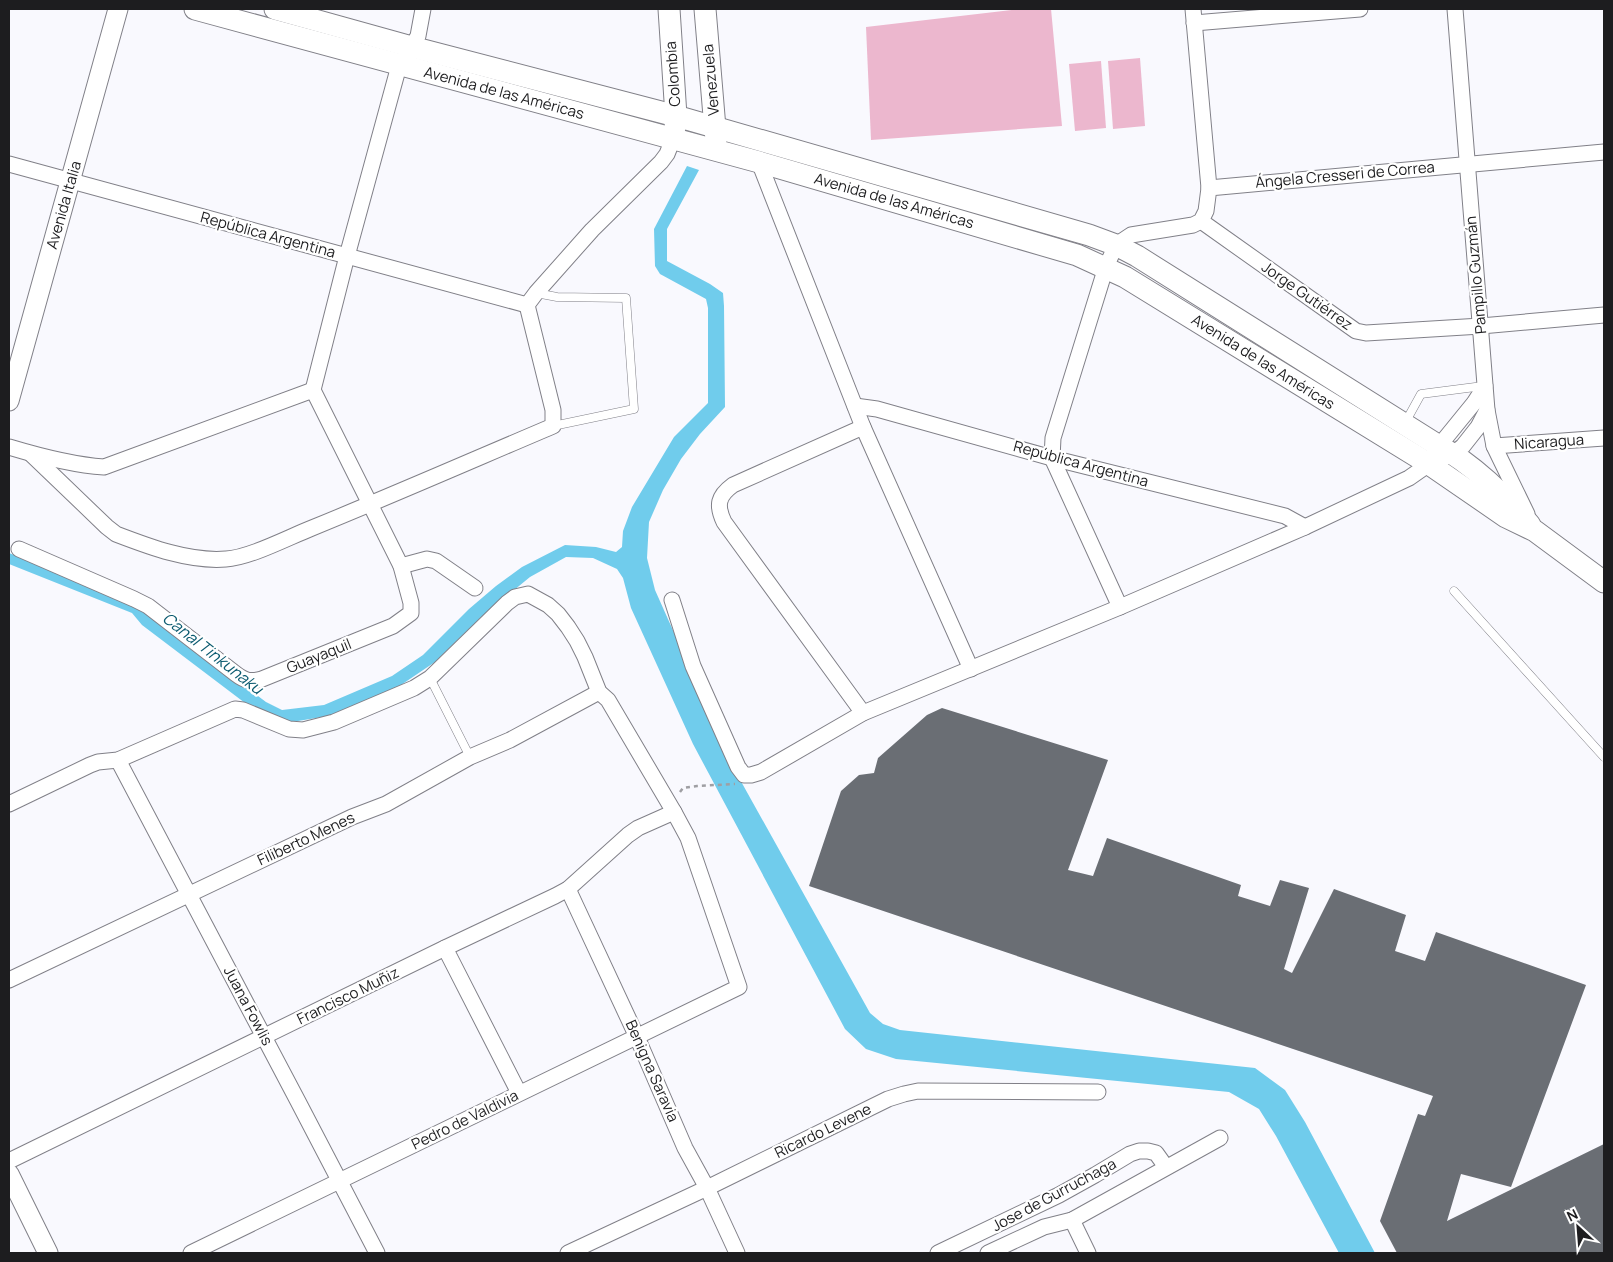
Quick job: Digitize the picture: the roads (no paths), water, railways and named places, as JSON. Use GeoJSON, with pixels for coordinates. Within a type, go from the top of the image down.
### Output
{"type":"FeatureCollection","features":[{"type":"Feature","properties":{"kind":"main road","name":"Avenida de las Américas"},"geometry":{"type":"LineString","coordinates":[[195,9],[676,116],[1089,235],[1116,245],[1137,256],[1404,424],[1506,517],[1535,531],[1604,582]]}},
{"type":"Feature","properties":{"kind":"main road","name":"Avenida de las Américas"},"geometry":{"type":"LineString","coordinates":[[275,9],[406,56],[673,138],[1077,255],[1125,276],[1440,455]]}},
{"type":"Feature","properties":{"kind":"main road","name":"Colombia"},"geometry":{"type":"LineString","coordinates":[[669,9],[676,116],[673,138]]}},
{"type":"Feature","properties":{"kind":"main road","name":"Venezuela"},"geometry":{"type":"LineString","coordinates":[[705,9],[714,127],[718,150]]}},
{"type":"Feature","properties":{"kind":"street","name":"Avenida Italia"},"geometry":{"type":"LineString","coordinates":[[9,401],[118,9]]}},
{"type":"Feature","properties":{"kind":"street"},"geometry":{"type":"LineString","coordinates":[[423,9],[418,36],[397,73],[313,390],[401,566],[427,559],[436,561],[475,588]]}},
{"type":"Feature","properties":{"kind":"street"},"geometry":{"type":"LineString","coordinates":[[1120,607],[1052,458],[1053,438],[1106,267],[1116,245],[1131,235],[1193,225],[1202,221],[1206,211],[1209,188],[1193,16],[1360,9]]}},
{"type":"Feature","properties":{"kind":"street","name":"Pampillo Guzmán"},"geometry":{"type":"LineString","coordinates":[[1455,9],[1487,410],[1494,446],[1535,531]]}},
{"type":"Feature","properties":{"kind":"street"},"geometry":{"type":"LineString","coordinates":[[30,453],[116,534],[184,556],[204,560],[228,559],[251,553],[370,505],[553,426],[552,410],[532,299],[592,230],[661,162],[673,138]]}},
{"type":"Feature","properties":{"kind":"street","name":"Ángela Cresseri de Correa"},"geometry":{"type":"LineString","coordinates":[[1209,188],[1604,152]]}},
{"type":"Feature","properties":{"kind":"street"},"geometry":{"type":"LineString","coordinates":[[759,162],[863,427],[971,669]]}},
{"type":"Feature","properties":{"kind":"street","name":"República Argentina"},"geometry":{"type":"LineString","coordinates":[[9,164],[347,256],[532,299]]}},
{"type":"Feature","properties":{"kind":"street","name":"Jorge Gutiérrez"},"geometry":{"type":"LineString","coordinates":[[1202,221],[1356,331],[1366,333],[1481,326],[1604,315]]}},
{"type":"Feature","properties":{"kind":"street"},"geometry":{"type":"LineString","coordinates":[[1440,455],[1485,386]]}},
{"type":"Feature","properties":{"kind":"street"},"geometry":{"type":"LineString","coordinates":[[9,446],[30,453],[90,466],[104,467],[313,390]]}},
{"type":"Feature","properties":{"kind":"street","name":"República Argentina"},"geometry":{"type":"LineString","coordinates":[[855,406],[877,409],[1052,458],[1285,516],[1305,527]]}},
{"type":"Feature","properties":{"kind":"street"},"geometry":{"type":"LineString","coordinates":[[672,600],[692,666],[738,767],[744,775],[751,775],[761,772],[863,713],[1120,607],[1305,527],[1409,478],[1440,455],[1463,446],[1487,410]]}},
{"type":"Feature","properties":{"kind":"street"},"geometry":{"type":"LineString","coordinates":[[863,427],[733,485],[725,491],[718,503],[724,522],[863,713]]}},
{"type":"Feature","properties":{"kind":"street","name":"Nicaragua"},"geometry":{"type":"LineString","coordinates":[[1494,446],[1604,438]]}},
{"type":"Feature","properties":{"kind":"street","name":"Guayaquil"},"geometry":{"type":"LineString","coordinates":[[19,549],[148,606],[236,674],[251,682],[393,626],[411,612],[411,603],[401,566]]}},
{"type":"Feature","properties":{"kind":"street"},"geometry":{"type":"LineString","coordinates":[[9,804],[90,765],[98,762],[118,760],[235,709],[243,710],[280,727],[289,729],[303,730],[334,722],[414,688],[430,678],[507,603],[515,597],[528,594],[548,605],[568,627],[585,657],[599,692],[608,700],[672,809]]}},
{"type":"Feature","properties":{"kind":"street","name":"Filiberto Menes"},"geometry":{"type":"LineString","coordinates":[[9,980],[352,817],[386,804],[470,757],[510,740],[599,692]]}},
{"type":"Feature","properties":{"kind":"street","name":"Juana Fowlis"},"geometry":{"type":"LineString","coordinates":[[118,760],[377,1253]]}},
{"type":"Feature","properties":{"kind":"street","name":"Francisco Muñiz"},"geometry":{"type":"LineString","coordinates":[[9,1161],[555,896],[568,889],[628,835],[672,809]]}},
{"type":"Feature","properties":{"kind":"street","name":"Pedro de Valdivia"},"geometry":{"type":"LineString","coordinates":[[191,1253],[739,987],[688,838],[672,809]]}},
{"type":"Feature","properties":{"kind":"street","name":"Benigna Saravia"},"geometry":{"type":"LineString","coordinates":[[568,889],[686,1148],[737,1253]]}},
{"type":"Feature","properties":{"kind":"street"},"geometry":{"type":"LineString","coordinates":[[445,948],[519,1093]]}},
{"type":"Feature","properties":{"kind":"street","name":"Ricardo Levene"},"geometry":{"type":"LineString","coordinates":[[568,1253],[904,1094],[918,1091],[1098,1092]]}},
{"type":"Feature","properties":{"kind":"street","name":"Jose de Gurruchaga"},"geometry":{"type":"LineString","coordinates":[[988,1253],[1044,1227],[1072,1220],[1220,1138]]}},
{"type":"Feature","properties":{"kind":"street","name":"Jose de Gurruchaga"},"geometry":{"type":"LineString","coordinates":[[938,1253],[1059,1195],[1095,1176],[1130,1154],[1148,1151],[1156,1154],[1166,1167]]}},
{"type":"Feature","properties":{"kind":"street"},"geometry":{"type":"LineString","coordinates":[[9,1174],[48,1253]]}},
{"type":"Feature","properties":{"kind":"street"},"geometry":{"type":"LineString","coordinates":[[1072,1220],[1088,1253]]}},
{"type":"Feature","properties":{"kind":"lane"},"geometry":{"type":"LineString","coordinates":[[532,299],[557,297],[626,298],[634,409],[553,426]]}},
{"type":"Feature","properties":{"kind":"lane"},"geometry":{"type":"LineString","coordinates":[[1404,424],[1421,394],[1485,386]]}},
{"type":"Feature","properties":{"kind":"lane"},"geometry":{"type":"LineString","coordinates":[[1454,591],[1604,757]]}},
{"type":"Feature","properties":{"kind":"lane"},"geometry":{"type":"LineString","coordinates":[[430,678],[470,757]]}},
{"type":"Feature","properties":{"kind":"water"},"geometry":{"type":"Polygon","coordinates":[[[687,166],[699,170],[667,229],[667,261],[723,293],[725,407],[700,434],[681,459],[663,490],[649,522],[647,558],[655,590],[738,776],[870,1013],[883,1024],[900,1030],[1255,1068],[1285,1090],[1305,1122],[1375,1253],[1339,1253],[1276,1136],[1259,1109],[1229,1092],[896,1059],[866,1049],[845,1029],[693,744],[631,608],[623,578],[617,569],[593,558],[566,557],[530,577],[480,618],[435,662],[398,687],[328,716],[286,723],[264,715],[245,703],[142,625],[132,613],[9,564],[9,553],[138,605],[266,702],[282,710],[324,705],[392,676],[423,655],[469,609],[496,586],[522,567],[565,545],[596,547],[616,552],[622,547],[623,531],[632,507],[674,437],[708,403],[708,308],[706,299],[660,274],[655,266],[654,229],[687,166]]]}},
{"type":"Feature","properties":{"kind":"water label","name":"Canal Tinkunaku"},"geometry":{"type":"Point","coordinates":[213,653]}}]}
